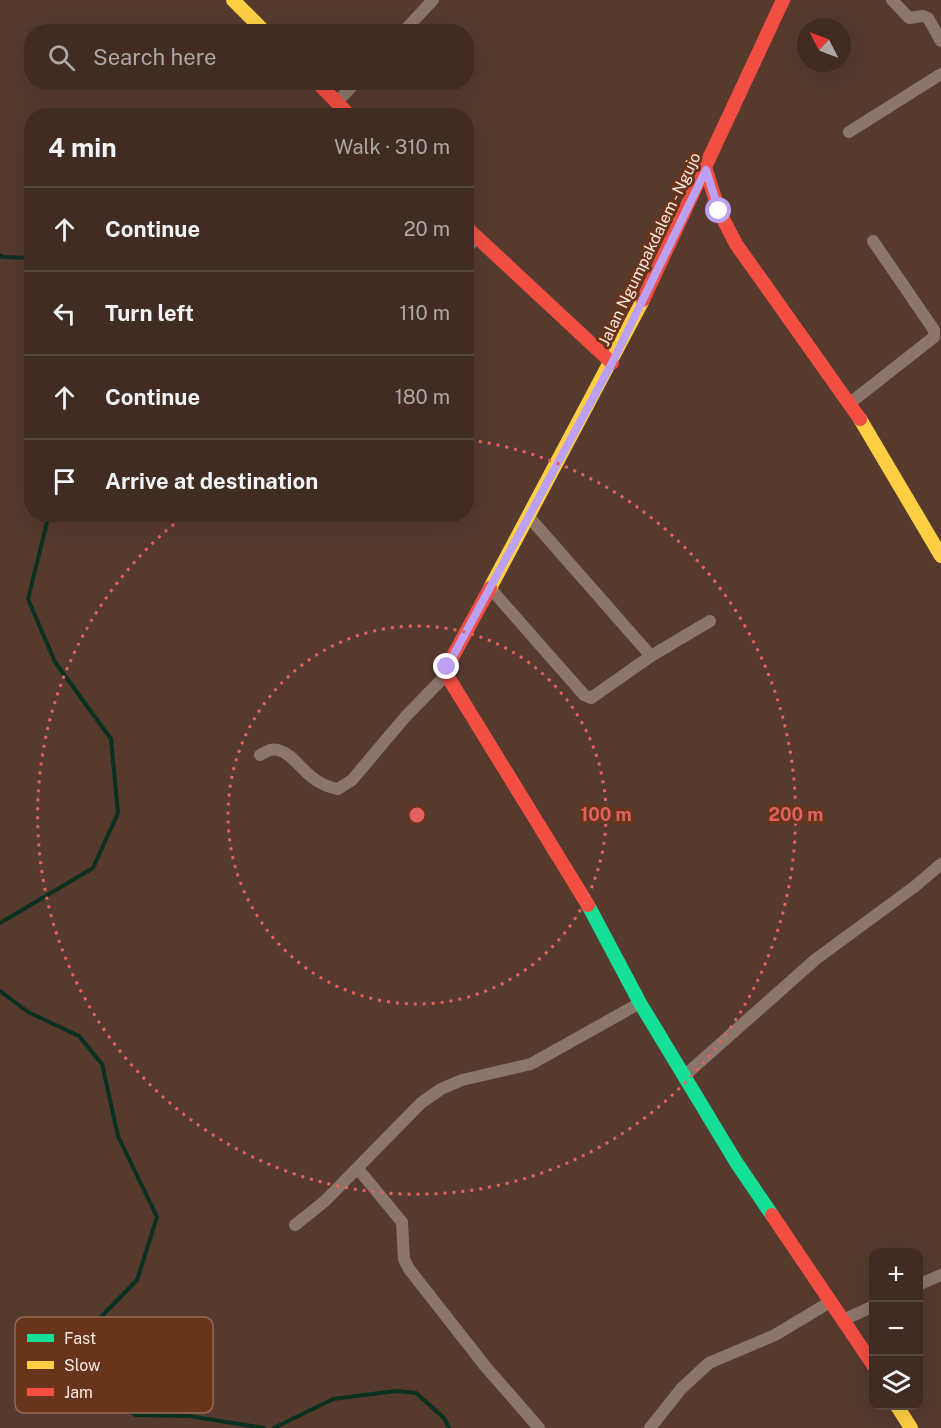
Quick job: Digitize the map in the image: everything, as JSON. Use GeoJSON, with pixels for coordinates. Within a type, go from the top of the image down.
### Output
{"type":"FeatureCollection","features":[{"type":"Feature","properties":{"kind":"street"},"geometry":{"type":"LineString","coordinates":[[233,0],[257,24]]}},
{"type":"Feature","properties":{"kind":"street"},"geometry":{"type":"LineString","coordinates":[[410,24],[433,0]]}},
{"type":"Feature","properties":{"kind":"street","name":"Jalan Ngumpakdalem - Ngujo"},"geometry":{"type":"LineString","coordinates":[[474,234],[612,363],[706,170],[783,0]]}},
{"type":"Feature","properties":{"kind":"street"},"geometry":{"type":"LineString","coordinates":[[892,0],[909,18],[923,16],[928,18],[941,41]]}},
{"type":"Feature","properties":{"kind":"street"},"geometry":{"type":"LineString","coordinates":[[849,132],[941,74]]}},
{"type":"Feature","properties":{"kind":"street"},"geometry":{"type":"LineString","coordinates":[[325,90],[343,108]]}},
{"type":"Feature","properties":{"kind":"street"},"geometry":{"type":"LineString","coordinates":[[337,102],[348,90]]}},
{"type":"Feature","properties":{"kind":"street"},"geometry":{"type":"LineString","coordinates":[[706,170],[719,211],[736,244],[850,403],[941,556]]}},
{"type":"Feature","properties":{"kind":"street"},"geometry":{"type":"LineString","coordinates":[[474,241],[478,237]]}},
{"type":"Feature","properties":{"kind":"street"},"geometry":{"type":"LineString","coordinates":[[850,403],[934,337],[934,330],[873,241]]}},
{"type":"Feature","properties":{"kind":"street"},"geometry":{"type":"LineString","coordinates":[[260,755],[271,749],[280,750],[318,784],[338,789],[352,780],[406,716],[448,673],[452,653],[490,588],[612,363]]}},
{"type":"Feature","properties":{"kind":"street"},"geometry":{"type":"LineString","coordinates":[[529,517],[651,656]]}},
{"type":"Feature","properties":{"kind":"street"},"geometry":{"type":"LineString","coordinates":[[490,588],[584,695],[591,698],[651,656],[710,621]]}},
{"type":"Feature","properties":{"kind":"street"},"geometry":{"type":"LineString","coordinates":[[448,673],[592,912],[640,1003],[736,1162],[869,1360]]}},
{"type":"Feature","properties":{"kind":"street"},"geometry":{"type":"LineString","coordinates":[[684,1076],[816,959],[914,887],[941,864]]}},
{"type":"Feature","properties":{"kind":"street"},"geometry":{"type":"LineString","coordinates":[[295,1225],[325,1201],[421,1103],[441,1089],[462,1080],[531,1064],[640,1003]]}},
{"type":"Feature","properties":{"kind":"street"},"geometry":{"type":"LineString","coordinates":[[358,1169],[402,1222],[404,1259],[409,1269],[485,1366],[539,1428]]}},
{"type":"Feature","properties":{"kind":"street"},"geometry":{"type":"LineString","coordinates":[[923,1283],[941,1275]]}},
{"type":"Feature","properties":{"kind":"street"},"geometry":{"type":"LineString","coordinates":[[650,1428],[681,1389],[709,1363],[775,1335],[830,1302]]}},
{"type":"Feature","properties":{"kind":"street"},"geometry":{"type":"LineString","coordinates":[[843,1320],[869,1308]]}},
{"type":"Feature","properties":{"kind":"street"},"geometry":{"type":"LineString","coordinates":[[900,1410],[911,1428]]}},
{"type":"Feature","properties":{"kind":"waterway"},"geometry":{"type":"LineString","coordinates":[[0,255],[24,258]]}},
{"type":"Feature","properties":{"kind":"waterway"},"geometry":{"type":"LineString","coordinates":[[0,923],[93,868],[118,813],[111,739],[55,662],[28,599],[47,522]]}},
{"type":"Feature","properties":{"kind":"waterway"},"geometry":{"type":"LineString","coordinates":[[0,991],[28,1012],[79,1036],[102,1064],[118,1136],[157,1217],[137,1280],[101,1317]]}},
{"type":"Feature","properties":{"kind":"waterway"},"geometry":{"type":"LineString","coordinates":[[274,1428],[333,1399],[396,1391],[416,1393],[444,1418],[449,1428]]}},
{"type":"Feature","properties":{"kind":"waterway"},"geometry":{"type":"LineString","coordinates":[[132,1413],[136,1415],[189,1416],[264,1428]]}},
{"type":"Feature","properties":{"kind":"traffic: fast"},"geometry":{"type":"LineString","coordinates":[[588,905],[640,1003],[736,1162],[772,1215]]}},
{"type":"Feature","properties":{"kind":"traffic: slow"},"geometry":{"type":"LineString","coordinates":[[233,0],[257,24]]}},
{"type":"Feature","properties":{"kind":"traffic: slow"},"geometry":{"type":"LineString","coordinates":[[490,588],[643,300]]}},
{"type":"Feature","properties":{"kind":"traffic: slow"},"geometry":{"type":"LineString","coordinates":[[860,419],[941,556]]}},
{"type":"Feature","properties":{"kind":"traffic: slow"},"geometry":{"type":"LineString","coordinates":[[900,1410],[911,1428]]}},
{"type":"Feature","properties":{"kind":"traffic: jam"},"geometry":{"type":"LineString","coordinates":[[643,300],[783,0]]}},
{"type":"Feature","properties":{"kind":"traffic: jam"},"geometry":{"type":"LineString","coordinates":[[325,90],[342,108]]}},
{"type":"Feature","properties":{"kind":"traffic: jam"},"geometry":{"type":"LineString","coordinates":[[706,170],[719,211],[736,244],[860,419]]}},
{"type":"Feature","properties":{"kind":"traffic: jam"},"geometry":{"type":"LineString","coordinates":[[474,234],[612,363]]}},
{"type":"Feature","properties":{"kind":"traffic: jam"},"geometry":{"type":"LineString","coordinates":[[490,588],[447,667],[448,677],[588,905]]}},
{"type":"Feature","properties":{"kind":"traffic: jam"},"geometry":{"type":"LineString","coordinates":[[772,1215],[869,1359]]}},
{"type":"Feature","properties":{"kind":"route"},"geometry":{"type":"LineString","coordinates":[[447,667],[452,653],[501,568],[612,363],[706,170],[719,211]]}}]}
